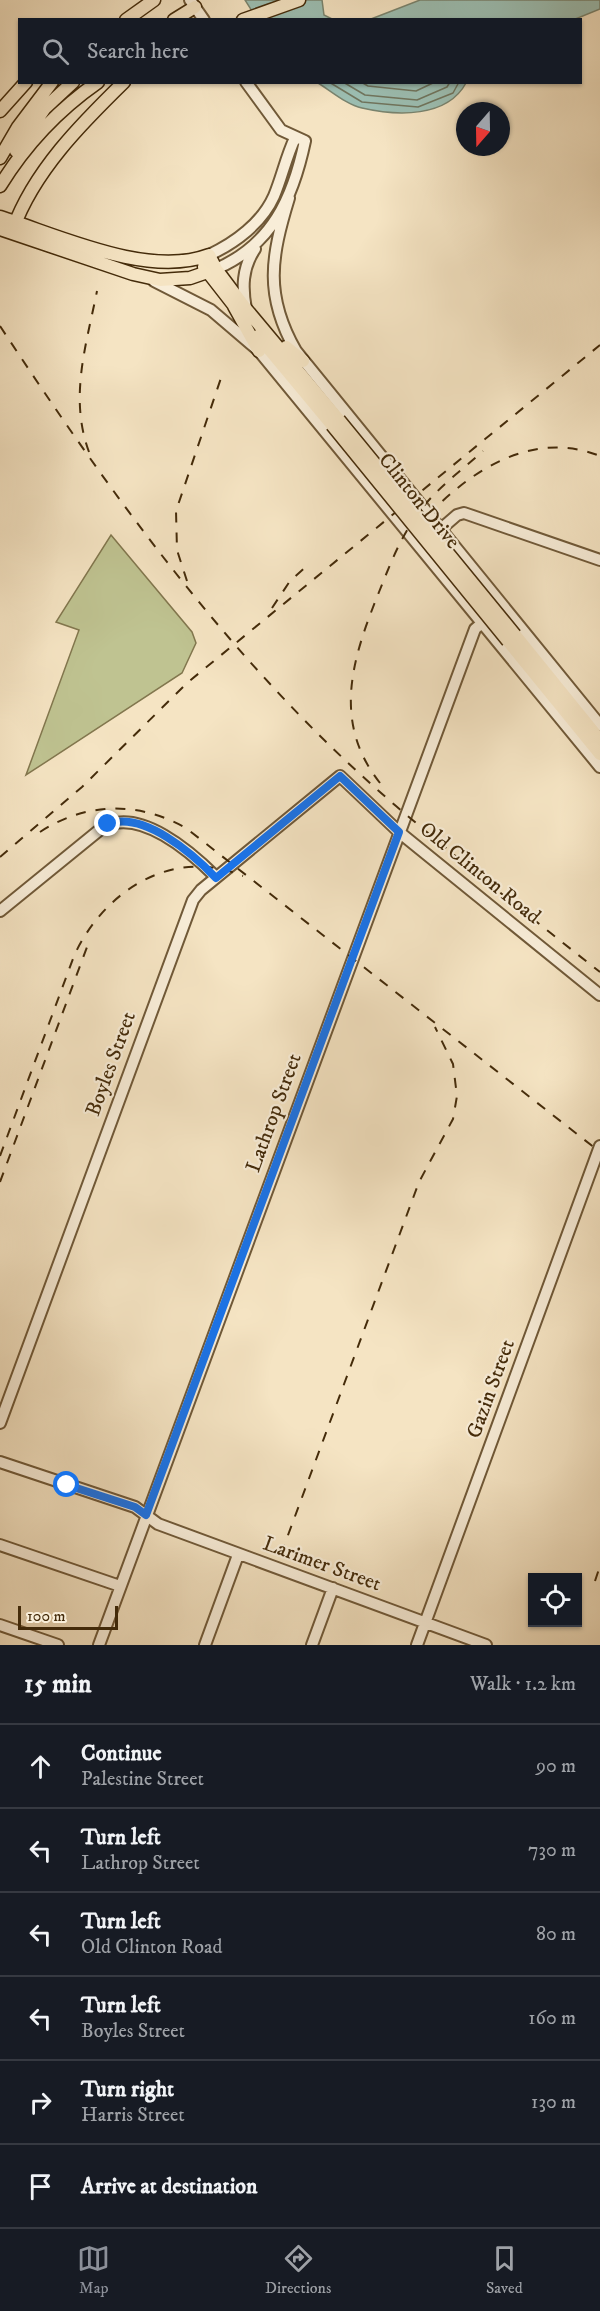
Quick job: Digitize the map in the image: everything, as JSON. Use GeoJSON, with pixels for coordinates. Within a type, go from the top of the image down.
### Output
{"type":"FeatureCollection","features":[{"type":"Feature","properties":{"kind":"main road"},"geometry":{"type":"LineString","coordinates":[[129,18],[154,0]]}},
{"type":"Feature","properties":{"kind":"main road"},"geometry":{"type":"LineString","coordinates":[[249,18],[299,0]]}},
{"type":"Feature","properties":{"kind":"main road"},"geometry":{"type":"LineString","coordinates":[[176,18],[193,3]]}},
{"type":"Feature","properties":{"kind":"main road"},"geometry":{"type":"LineString","coordinates":[[124,18],[141,9]]}},
{"type":"Feature","properties":{"kind":"main road"},"geometry":{"type":"LineString","coordinates":[[0,111],[24,84]]}},
{"type":"Feature","properties":{"kind":"main road"},"geometry":{"type":"LineString","coordinates":[[0,181],[18,127],[50,84]]}},
{"type":"Feature","properties":{"kind":"main road"},"geometry":{"type":"LineString","coordinates":[[0,186],[5,166],[39,116],[71,84]]}},
{"type":"Feature","properties":{"kind":"main road"},"geometry":{"type":"LineString","coordinates":[[5,166],[44,128],[96,84]]}},
{"type":"Feature","properties":{"kind":"main road"},"geometry":{"type":"LineString","coordinates":[[9,228],[51,160],[122,84]]}},
{"type":"Feature","properties":{"kind":"main road"},"geometry":{"type":"LineString","coordinates":[[0,217],[9,228],[125,256],[169,263],[204,257]]}},
{"type":"Feature","properties":{"kind":"main road"},"geometry":{"type":"LineString","coordinates":[[31,233],[133,274],[175,280],[212,271]]}},
{"type":"Feature","properties":{"kind":"main road"},"geometry":{"type":"LineString","coordinates":[[120,270],[125,256]]}},
{"type":"Feature","properties":{"kind":"main road","name":"Clinton Drive"},"geometry":{"type":"LineString","coordinates":[[204,257],[240,308],[511,638],[600,754]]}},
{"type":"Feature","properties":{"kind":"main road"},"geometry":{"type":"LineString","coordinates":[[240,308],[259,351]]}},
{"type":"Feature","properties":{"kind":"main road","name":"Clinton Drive"},"geometry":{"type":"LineString","coordinates":[[240,308],[258,323],[335,422]]}},
{"type":"Feature","properties":{"kind":"main road"},"geometry":{"type":"LineString","coordinates":[[258,323],[303,361]]}},
{"type":"Feature","properties":{"kind":"main road","name":"Clinton Drive"},"geometry":{"type":"LineString","coordinates":[[511,638],[600,740]]}},
{"type":"Feature","properties":{"kind":"street"},"geometry":{"type":"LineString","coordinates":[[193,3],[203,18]]}},
{"type":"Feature","properties":{"kind":"street"},"geometry":{"type":"LineString","coordinates":[[247,84],[271,120],[300,140]]}},
{"type":"Feature","properties":{"kind":"street"},"geometry":{"type":"LineString","coordinates":[[300,140],[289,198],[274,255],[274,289],[278,315],[285,331],[303,361],[599,723]]}},
{"type":"Feature","properties":{"kind":"street"},"geometry":{"type":"LineString","coordinates":[[204,257],[234,241],[250,228],[265,210],[300,140]]}},
{"type":"Feature","properties":{"kind":"street"},"geometry":{"type":"LineString","coordinates":[[240,308],[244,274],[251,255],[280,216],[289,198]]}},
{"type":"Feature","properties":{"kind":"street"},"geometry":{"type":"LineString","coordinates":[[212,271],[245,255],[259,243]]}},
{"type":"Feature","properties":{"kind":"street"},"geometry":{"type":"LineString","coordinates":[[133,274],[165,286],[201,304],[230,324],[259,351],[600,767]]}},
{"type":"Feature","properties":{"kind":"street"},"geometry":{"type":"LineString","coordinates":[[419,547],[457,515],[464,513],[600,560]]}},
{"type":"Feature","properties":{"kind":"street","name":"Lathrop Street"},"geometry":{"type":"LineString","coordinates":[[99,1645],[475,629],[503,606]]}},
{"type":"Feature","properties":{"kind":"street","name":"Old Clinton Road"},"geometry":{"type":"LineString","coordinates":[[340,776],[399,832],[600,995]]}},
{"type":"Feature","properties":{"kind":"street","name":"Boyles Street"},"geometry":{"type":"LineString","coordinates":[[0,1423],[191,906],[201,890],[340,776]]}},
{"type":"Feature","properties":{"kind":"street"},"geometry":{"type":"LineString","coordinates":[[0,911],[112,822],[139,826],[162,834],[186,850],[216,878]]}},
{"type":"Feature","properties":{"kind":"street","name":"Gazin Street"},"geometry":{"type":"LineString","coordinates":[[417,1645],[600,1146]]}},
{"type":"Feature","properties":{"kind":"street","name":"Larimer Street"},"geometry":{"type":"LineString","coordinates":[[0,1462],[135,1507],[158,1524],[486,1645]]}},
{"type":"Feature","properties":{"kind":"street"},"geometry":{"type":"LineString","coordinates":[[0,1545],[120,1586]]}},
{"type":"Feature","properties":{"kind":"street"},"geometry":{"type":"LineString","coordinates":[[205,1645],[238,1555]]}},
{"type":"Feature","properties":{"kind":"street"},"geometry":{"type":"LineString","coordinates":[[312,1645],[333,1588]]}},
{"type":"Feature","properties":{"kind":"street"},"geometry":{"type":"LineString","coordinates":[[0,1625],[58,1645]]}},
{"type":"Feature","properties":{"kind":"green space"},"geometry":{"type":"Polygon","coordinates":[[[111,535],[192,632],[196,643],[182,673],[26,775],[79,630],[56,622],[111,535]]]}},
{"type":"Feature","properties":{"kind":"water"},"geometry":{"type":"Polygon","coordinates":[[[245,0],[322,0],[324,15],[330,18],[256,18],[245,0]]]}},
{"type":"Feature","properties":{"kind":"water"},"geometry":{"type":"Polygon","coordinates":[[[420,0],[600,0],[600,9],[578,18],[374,18],[420,0]]]}},
{"type":"Feature","properties":{"kind":"water"},"geometry":{"type":"Polygon","coordinates":[[[320,84],[465,84],[447,103],[420,112],[376,111],[345,101],[320,84]]]}},
{"type":"Feature","properties":{"kind":"railway"},"geometry":{"type":"LineString","coordinates":[[89,452],[83,432],[80,392],[84,352],[97,291]]}},
{"type":"Feature","properties":{"kind":"railway"},"geometry":{"type":"LineString","coordinates":[[0,326],[133,518],[181,580],[283,698],[396,806],[600,972]]}},
{"type":"Feature","properties":{"kind":"railway"},"geometry":{"type":"LineString","coordinates":[[0,857],[82,787],[187,683],[600,345]]}},
{"type":"Feature","properties":{"kind":"railway"},"geometry":{"type":"LineString","coordinates":[[187,581],[177,550],[176,511],[221,378]]}},
{"type":"Feature","properties":{"kind":"railway"},"geometry":{"type":"LineString","coordinates":[[415,530],[453,492],[497,462],[522,453],[547,448],[573,449],[600,456]]}},
{"type":"Feature","properties":{"kind":"railway"},"geometry":{"type":"LineString","coordinates":[[380,783],[365,760],[356,736],[351,712],[351,689],[361,641],[388,570],[409,527],[437,492],[483,451]]}},
{"type":"Feature","properties":{"kind":"railway"},"geometry":{"type":"LineString","coordinates":[[272,608],[290,581],[308,565]]}},
{"type":"Feature","properties":{"kind":"railway"},"geometry":{"type":"LineString","coordinates":[[40,832],[75,815],[94,810],[112,809],[131,809],[149,813],[186,828],[600,1152]]}},
{"type":"Feature","properties":{"kind":"railway"},"geometry":{"type":"LineString","coordinates":[[0,1156],[74,956],[87,933],[103,912],[121,895],[143,881],[166,871],[191,867],[217,868],[243,876]]}},
{"type":"Feature","properties":{"kind":"railway"},"geometry":{"type":"LineString","coordinates":[[0,1182],[87,947]]}},
{"type":"Feature","properties":{"kind":"railway"},"geometry":{"type":"LineString","coordinates":[[281,1554],[419,1182],[453,1119],[457,1096],[453,1064],[435,1027]]}},
{"type":"Feature","properties":{"kind":"railway"},"geometry":{"type":"LineString","coordinates":[[595,1581],[600,1566]]}},
{"type":"Feature","properties":{"kind":"route"},"geometry":{"type":"LineString","coordinates":[[67,1485],[135,1507],[146,1515],[399,832],[340,776],[216,878],[202,863],[162,834],[127,823],[108,824]]}}]}
